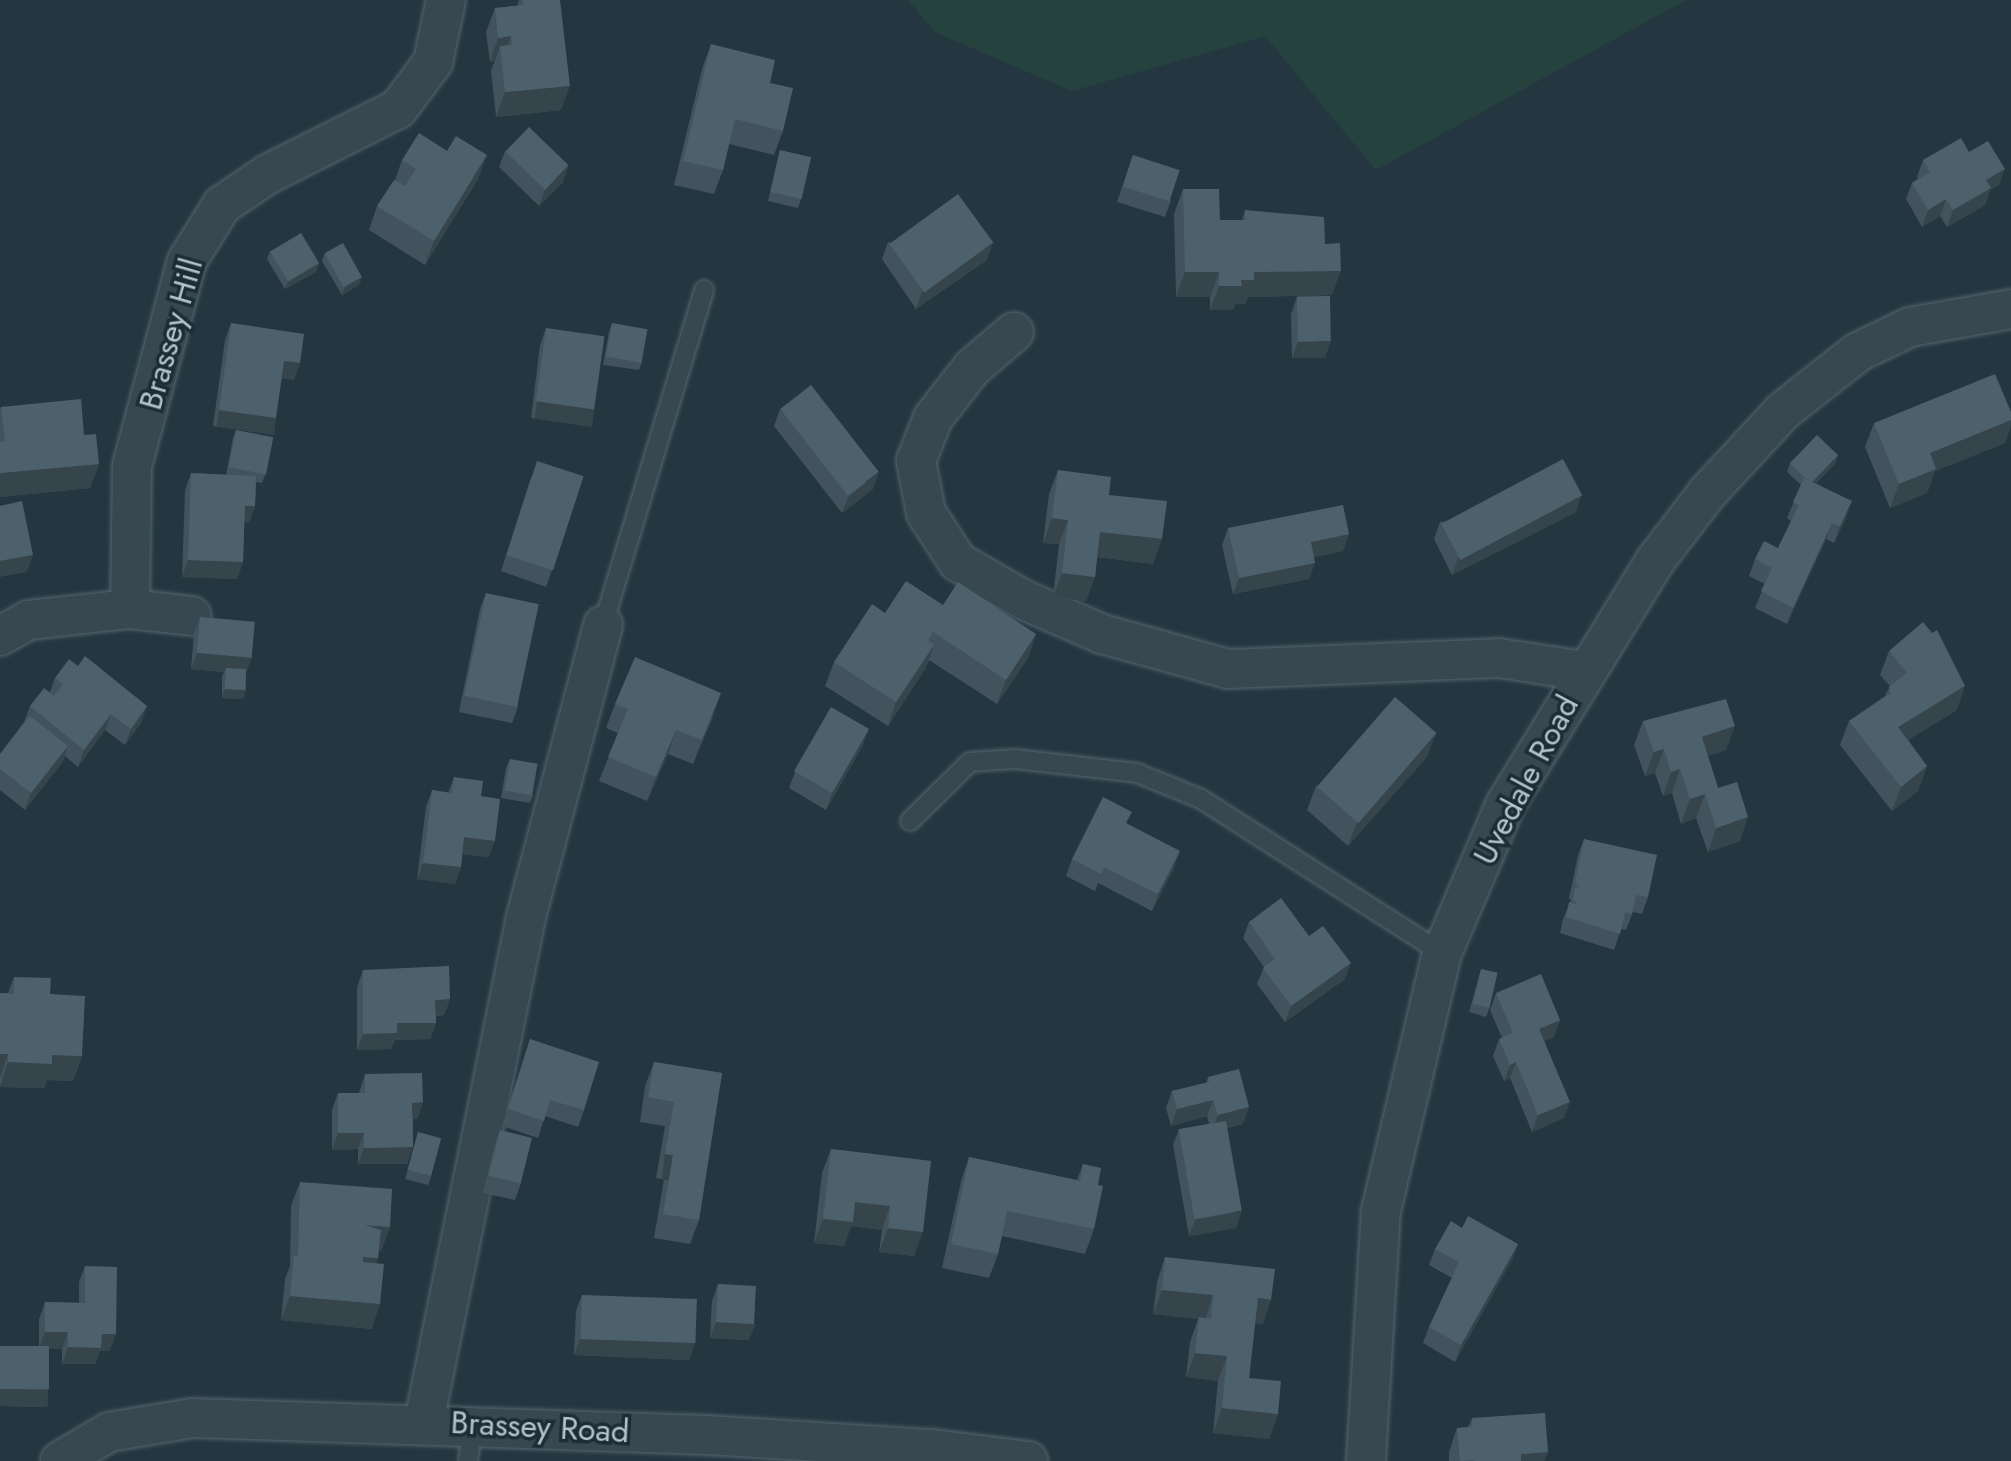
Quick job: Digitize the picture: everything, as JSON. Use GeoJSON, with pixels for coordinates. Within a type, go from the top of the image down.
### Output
{"type":"FeatureCollection","features":[{"type":"Feature","properties":{"kind":"street","name":"Brassey Hill"},"geometry":{"type":"LineString","coordinates":[[130,609],[132,466],[187,261],[222,205],[268,174],[398,109],[433,62],[446,0]]}},
{"type":"Feature","properties":{"kind":"street","name":"Uvedale Road"},"geometry":{"type":"LineString","coordinates":[[1366,1461],[1381,1211],[1442,953],[1505,805],[1584,671],[1655,561],[1708,492],[1816,381],[1858,352],[1910,327],[2011,309]]}},
{"type":"Feature","properties":{"kind":"street"},"geometry":{"type":"LineString","coordinates":[[1014,332],[972,368],[933,418],[916,461],[926,513],[958,562],[1024,600],[1102,634],[1228,669],[1499,658],[1584,671]]}},
{"type":"Feature","properties":{"kind":"street"},"geometry":{"type":"LineString","coordinates":[[0,636],[29,620],[130,609],[192,616]]}},
{"type":"Feature","properties":{"kind":"street"},"geometry":{"type":"LineString","coordinates":[[424,1422],[526,917],[603,625]]}},
{"type":"Feature","properties":{"kind":"street","name":"Brassey Road"},"geometry":{"type":"LineString","coordinates":[[60,1461],[109,1432],[193,1418],[424,1422],[470,1443],[812,1441],[1012,1460]]}},
{"type":"Feature","properties":{"kind":"lane"},"geometry":{"type":"LineString","coordinates":[[603,625],[704,290]]}},
{"type":"Feature","properties":{"kind":"lane"},"geometry":{"type":"LineString","coordinates":[[910,821],[970,762],[1015,759],[1137,773],[1201,799],[1442,953]]}},
{"type":"Feature","properties":{"kind":"green space"},"geometry":{"type":"Polygon","coordinates":[[[908,0],[1686,0],[1376,170],[1265,36],[1072,91],[935,32],[908,0]]]}},
{"type":"Feature","properties":{"kind":"building"},"geometry":{"type":"Polygon","coordinates":[[[523,0],[560,0],[570,86],[505,92],[500,46],[512,45],[511,36],[498,38],[495,8],[523,5],[523,0]]]}},
{"type":"Feature","properties":{"kind":"building"},"geometry":{"type":"Polygon","coordinates":[[[711,44],[775,60],[770,83],[793,88],[783,131],[735,119],[723,170],[683,161],[711,44]]]}},
{"type":"Feature","properties":{"kind":"building"},"geometry":{"type":"Polygon","coordinates":[[[529,127],[569,165],[545,190],[505,151],[529,127]]]}},
{"type":"Feature","properties":{"kind":"building"},"geometry":{"type":"Polygon","coordinates":[[[419,133],[447,151],[456,136],[487,155],[434,241],[377,206],[394,180],[405,186],[416,169],[402,160],[419,133]]]}},
{"type":"Feature","properties":{"kind":"building"},"geometry":{"type":"Polygon","coordinates":[[[1961,138],[1969,152],[1988,141],[2005,169],[1986,180],[1991,188],[1953,210],[1946,199],[1928,210],[1912,183],[1930,172],[1923,160],[1961,138]]]}},
{"type":"Feature","properties":{"kind":"building"},"geometry":{"type":"Polygon","coordinates":[[[780,150],[811,157],[802,199],[770,192],[780,150]]]}},
{"type":"Feature","properties":{"kind":"building"},"geometry":{"type":"Polygon","coordinates":[[[1133,155],[1180,170],[1169,202],[1123,186],[1133,155]]]}},
{"type":"Feature","properties":{"kind":"building"},"geometry":{"type":"Polygon","coordinates":[[[1183,189],[1219,189],[1220,220],[1245,220],[1245,210],[1324,217],[1325,244],[1340,243],[1341,271],[1254,272],[1254,280],[1241,280],[1242,286],[1219,286],[1219,272],[1185,272],[1183,189]]]}},
{"type":"Feature","properties":{"kind":"building"},"geometry":{"type":"Polygon","coordinates":[[[958,194],[993,243],[925,293],[889,244],[958,194]]]}},
{"type":"Feature","properties":{"kind":"building"},"geometry":{"type":"Polygon","coordinates":[[[301,233],[319,263],[288,282],[270,252],[301,233]]]}},
{"type":"Feature","properties":{"kind":"building"},"geometry":{"type":"Polygon","coordinates":[[[343,243],[362,277],[344,287],[325,253],[343,243]]]}},
{"type":"Feature","properties":{"kind":"building"},"geometry":{"type":"Polygon","coordinates":[[[1330,296],[1331,341],[1298,342],[1297,297],[1330,296]]]}},
{"type":"Feature","properties":{"kind":"building"},"geometry":{"type":"Polygon","coordinates":[[[231,323],[304,334],[300,363],[284,361],[276,418],[219,410],[231,323]]]}},
{"type":"Feature","properties":{"kind":"building"},"geometry":{"type":"Polygon","coordinates":[[[612,323],[647,329],[642,363],[606,356],[612,323]]]}},
{"type":"Feature","properties":{"kind":"building"},"geometry":{"type":"Polygon","coordinates":[[[546,328],[604,336],[594,409],[536,401],[546,328]]]}},
{"type":"Feature","properties":{"kind":"building"},"geometry":{"type":"Polygon","coordinates":[[[1995,374],[2011,412],[2011,420],[1930,453],[1936,469],[1899,484],[1874,423],[1995,374]]]}},
{"type":"Feature","properties":{"kind":"building"},"geometry":{"type":"Polygon","coordinates":[[[811,385],[879,472],[848,496],[780,409],[811,385]]]}},
{"type":"Feature","properties":{"kind":"building"},"geometry":{"type":"Polygon","coordinates":[[[81,399],[84,435],[96,434],[99,464],[0,473],[0,442],[5,442],[1,407],[81,399]]]}},
{"type":"Feature","properties":{"kind":"building"},"geometry":{"type":"Polygon","coordinates":[[[236,430],[273,437],[266,475],[229,467],[236,430]]]}},
{"type":"Feature","properties":{"kind":"building"},"geometry":{"type":"Polygon","coordinates":[[[1817,435],[1838,455],[1812,482],[1790,463],[1817,435]]]}},
{"type":"Feature","properties":{"kind":"building"},"geometry":{"type":"Polygon","coordinates":[[[1563,459],[1582,495],[1460,560],[1441,524],[1563,459]]]}},
{"type":"Feature","properties":{"kind":"building"},"geometry":{"type":"Polygon","coordinates":[[[537,461],[584,476],[553,570],[506,555],[537,461]]]}},
{"type":"Feature","properties":{"kind":"building"},"geometry":{"type":"Polygon","coordinates":[[[1058,470],[1111,477],[1109,495],[1167,501],[1162,539],[1100,532],[1095,577],[1062,573],[1068,520],[1052,518],[1058,470]]]}},
{"type":"Feature","properties":{"kind":"building"},"geometry":{"type":"Polygon","coordinates":[[[191,473],[256,476],[255,506],[245,506],[243,562],[188,560],[191,473]]]}},
{"type":"Feature","properties":{"kind":"building"},"geometry":{"type":"Polygon","coordinates":[[[1804,478],[1852,501],[1840,526],[1832,523],[1793,608],[1761,591],[1772,568],[1755,559],[1764,541],[1778,548],[1799,505],[1793,502],[1804,478]]]}},
{"type":"Feature","properties":{"kind":"building"},"geometry":{"type":"Polygon","coordinates":[[[22,501],[33,555],[0,561],[0,506],[22,501]]]}},
{"type":"Feature","properties":{"kind":"building"},"geometry":{"type":"Polygon","coordinates":[[[1343,505],[1349,534],[1311,542],[1315,563],[1239,578],[1228,528],[1343,505]]]}},
{"type":"Feature","properties":{"kind":"building"},"geometry":{"type":"Polygon","coordinates":[[[906,581],[943,605],[958,582],[1036,634],[1006,680],[933,632],[928,640],[934,645],[896,702],[834,662],[872,604],[885,613],[906,581]]]}},
{"type":"Feature","properties":{"kind":"building"},"geometry":{"type":"Polygon","coordinates":[[[486,593],[539,604],[517,707],[464,696],[486,593]]]}},
{"type":"Feature","properties":{"kind":"building"},"geometry":{"type":"Polygon","coordinates":[[[200,617],[255,622],[252,658],[197,653],[200,617]]]}},
{"type":"Feature","properties":{"kind":"building"},"geometry":{"type":"Polygon","coordinates":[[[1923,622],[1932,633],[1937,630],[1965,686],[1898,727],[1927,766],[1901,787],[1849,721],[1891,693],[1889,687],[1907,673],[1889,651],[1923,622]]]}},
{"type":"Feature","properties":{"kind":"building"},"geometry":{"type":"Polygon","coordinates":[[[85,656],[147,706],[131,729],[111,714],[84,750],[30,706],[44,688],[54,696],[63,684],[55,678],[69,659],[78,666],[85,656]]]}},
{"type":"Feature","properties":{"kind":"building"},"geometry":{"type":"Polygon","coordinates":[[[635,657],[721,693],[702,740],[676,730],[656,777],[608,757],[628,709],[615,704],[635,657]]]}},
{"type":"Feature","properties":{"kind":"building"},"geometry":{"type":"Polygon","coordinates":[[[226,668],[246,669],[245,690],[225,689],[226,668]]]}},
{"type":"Feature","properties":{"kind":"building"},"geometry":{"type":"Polygon","coordinates":[[[1395,697],[1437,733],[1358,823],[1317,787],[1395,697]]]}},
{"type":"Feature","properties":{"kind":"building"},"geometry":{"type":"Polygon","coordinates":[[[1726,699],[1735,726],[1702,737],[1718,788],[1737,782],[1748,817],[1716,828],[1705,794],[1690,799],[1680,769],[1671,772],[1664,749],[1654,752],[1643,721],[1726,699]]]}},
{"type":"Feature","properties":{"kind":"building"},"geometry":{"type":"Polygon","coordinates":[[[831,707],[869,729],[832,793],[794,771],[831,707]]]}},
{"type":"Feature","properties":{"kind":"building"},"geometry":{"type":"Polygon","coordinates":[[[30,716],[68,746],[31,793],[0,769],[0,754],[30,716]]]}},
{"type":"Feature","properties":{"kind":"building"},"geometry":{"type":"Polygon","coordinates":[[[510,759],[538,764],[532,795],[504,791],[510,759]]]}},
{"type":"Feature","properties":{"kind":"building"},"geometry":{"type":"Polygon","coordinates":[[[454,777],[483,781],[481,796],[500,799],[495,841],[464,837],[461,867],[423,863],[432,790],[452,793],[454,777]]]}},
{"type":"Feature","properties":{"kind":"building"},"geometry":{"type":"Polygon","coordinates":[[[1103,797],[1132,812],[1126,823],[1180,851],[1158,894],[1104,867],[1101,874],[1072,859],[1103,797]]]}},
{"type":"Feature","properties":{"kind":"building"},"geometry":{"type":"Polygon","coordinates":[[[1584,839],[1657,855],[1648,897],[1636,895],[1632,914],[1625,912],[1620,934],[1566,917],[1569,902],[1577,904],[1573,899],[1575,887],[1580,888],[1575,882],[1584,839]]]}},
{"type":"Feature","properties":{"kind":"building"},"geometry":{"type":"Polygon","coordinates":[[[1281,898],[1309,936],[1323,926],[1351,963],[1291,1006],[1263,968],[1275,959],[1249,922],[1281,898]]]}},
{"type":"Feature","properties":{"kind":"building"},"geometry":{"type":"Polygon","coordinates":[[[449,966],[450,999],[435,1000],[436,1023],[397,1023],[397,1033],[363,1034],[363,970],[449,966]]]}},
{"type":"Feature","properties":{"kind":"building"},"geometry":{"type":"Polygon","coordinates":[[[1481,969],[1498,973],[1489,1008],[1473,1004],[1481,969]]]}},
{"type":"Feature","properties":{"kind":"building"},"geometry":{"type":"Polygon","coordinates":[[[1541,974],[1560,1020],[1539,1029],[1570,1102],[1538,1115],[1516,1062],[1510,1065],[1499,1039],[1513,1033],[1496,993],[1541,974]]]}},
{"type":"Feature","properties":{"kind":"building"},"geometry":{"type":"Polygon","coordinates":[[[14,977],[51,978],[50,994],[85,996],[82,1056],[52,1055],[52,1064],[8,1062],[8,1054],[0,1054],[0,993],[14,994],[14,977]]]}},
{"type":"Feature","properties":{"kind":"building"},"geometry":{"type":"Polygon","coordinates":[[[530,1039],[599,1062],[584,1110],[550,1100],[544,1121],[508,1109],[530,1039]]]}},
{"type":"Feature","properties":{"kind":"building"},"geometry":{"type":"Polygon","coordinates":[[[654,1062],[722,1073],[699,1220],[663,1214],[673,1155],[665,1154],[674,1102],[648,1097],[654,1062]]]}},
{"type":"Feature","properties":{"kind":"building"},"geometry":{"type":"Polygon","coordinates":[[[1239,1069],[1249,1107],[1218,1115],[1213,1100],[1177,1109],[1172,1091],[1209,1082],[1208,1077],[1239,1069]]]}},
{"type":"Feature","properties":{"kind":"building"},"geometry":{"type":"Polygon","coordinates":[[[422,1073],[423,1102],[412,1103],[413,1147],[364,1148],[364,1133],[338,1133],[338,1093],[365,1093],[365,1074],[422,1073]]]}},
{"type":"Feature","properties":{"kind":"building"},"geometry":{"type":"Polygon","coordinates":[[[1226,1121],[1242,1211],[1195,1219],[1179,1129],[1226,1121]]]}},
{"type":"Feature","properties":{"kind":"building"},"geometry":{"type":"Polygon","coordinates":[[[500,1130],[532,1138],[521,1184],[489,1176],[500,1130]]]}},
{"type":"Feature","properties":{"kind":"building"},"geometry":{"type":"Polygon","coordinates":[[[418,1132],[441,1138],[431,1176],[408,1170],[418,1132]]]}},
{"type":"Feature","properties":{"kind":"building"},"geometry":{"type":"Polygon","coordinates":[[[831,1149],[931,1161],[923,1232],[888,1228],[890,1206],[855,1202],[853,1222],[823,1219],[831,1149]]]}},
{"type":"Feature","properties":{"kind":"building"},"geometry":{"type":"Polygon","coordinates":[[[969,1157],[1080,1181],[1083,1164],[1101,1168],[1098,1185],[1103,1186],[1094,1229],[1007,1211],[998,1254],[951,1244],[969,1157]]]}},
{"type":"Feature","properties":{"kind":"building"},"geometry":{"type":"Polygon","coordinates":[[[300,1182],[392,1189],[390,1227],[365,1225],[381,1230],[378,1258],[363,1257],[363,1262],[384,1264],[380,1304],[290,1296],[294,1255],[298,1256],[300,1182]]]}},
{"type":"Feature","properties":{"kind":"building"},"geometry":{"type":"Polygon","coordinates":[[[1468,1216],[1518,1244],[1461,1345],[1429,1327],[1459,1262],[1435,1249],[1451,1221],[1462,1228],[1468,1216]]]}},
{"type":"Feature","properties":{"kind":"building"},"geometry":{"type":"Polygon","coordinates":[[[1165,1257],[1275,1269],[1271,1300],[1258,1298],[1249,1378],[1281,1381],[1278,1414],[1222,1408],[1227,1356],[1195,1353],[1199,1317],[1211,1319],[1213,1295],[1162,1290],[1165,1257]]]}},
{"type":"Feature","properties":{"kind":"building"},"geometry":{"type":"Polygon","coordinates":[[[85,1266],[117,1267],[116,1334],[102,1334],[101,1348],[68,1347],[68,1332],[45,1332],[45,1302],[85,1303],[85,1266]]]}},
{"type":"Feature","properties":{"kind":"building"},"geometry":{"type":"Polygon","coordinates":[[[718,1284],[756,1286],[754,1324],[716,1322],[718,1284]]]}},
{"type":"Feature","properties":{"kind":"building"},"geometry":{"type":"Polygon","coordinates":[[[582,1295],[697,1299],[695,1343],[580,1339],[582,1295]]]}},
{"type":"Feature","properties":{"kind":"building"},"geometry":{"type":"Polygon","coordinates":[[[0,1346],[49,1346],[49,1389],[0,1389],[0,1346]]]}},
{"type":"Feature","properties":{"kind":"building"},"geometry":{"type":"Polygon","coordinates":[[[1545,1413],[1548,1452],[1521,1454],[1521,1461],[1460,1461],[1457,1428],[1472,1427],[1472,1418],[1545,1413]]]}}]}
